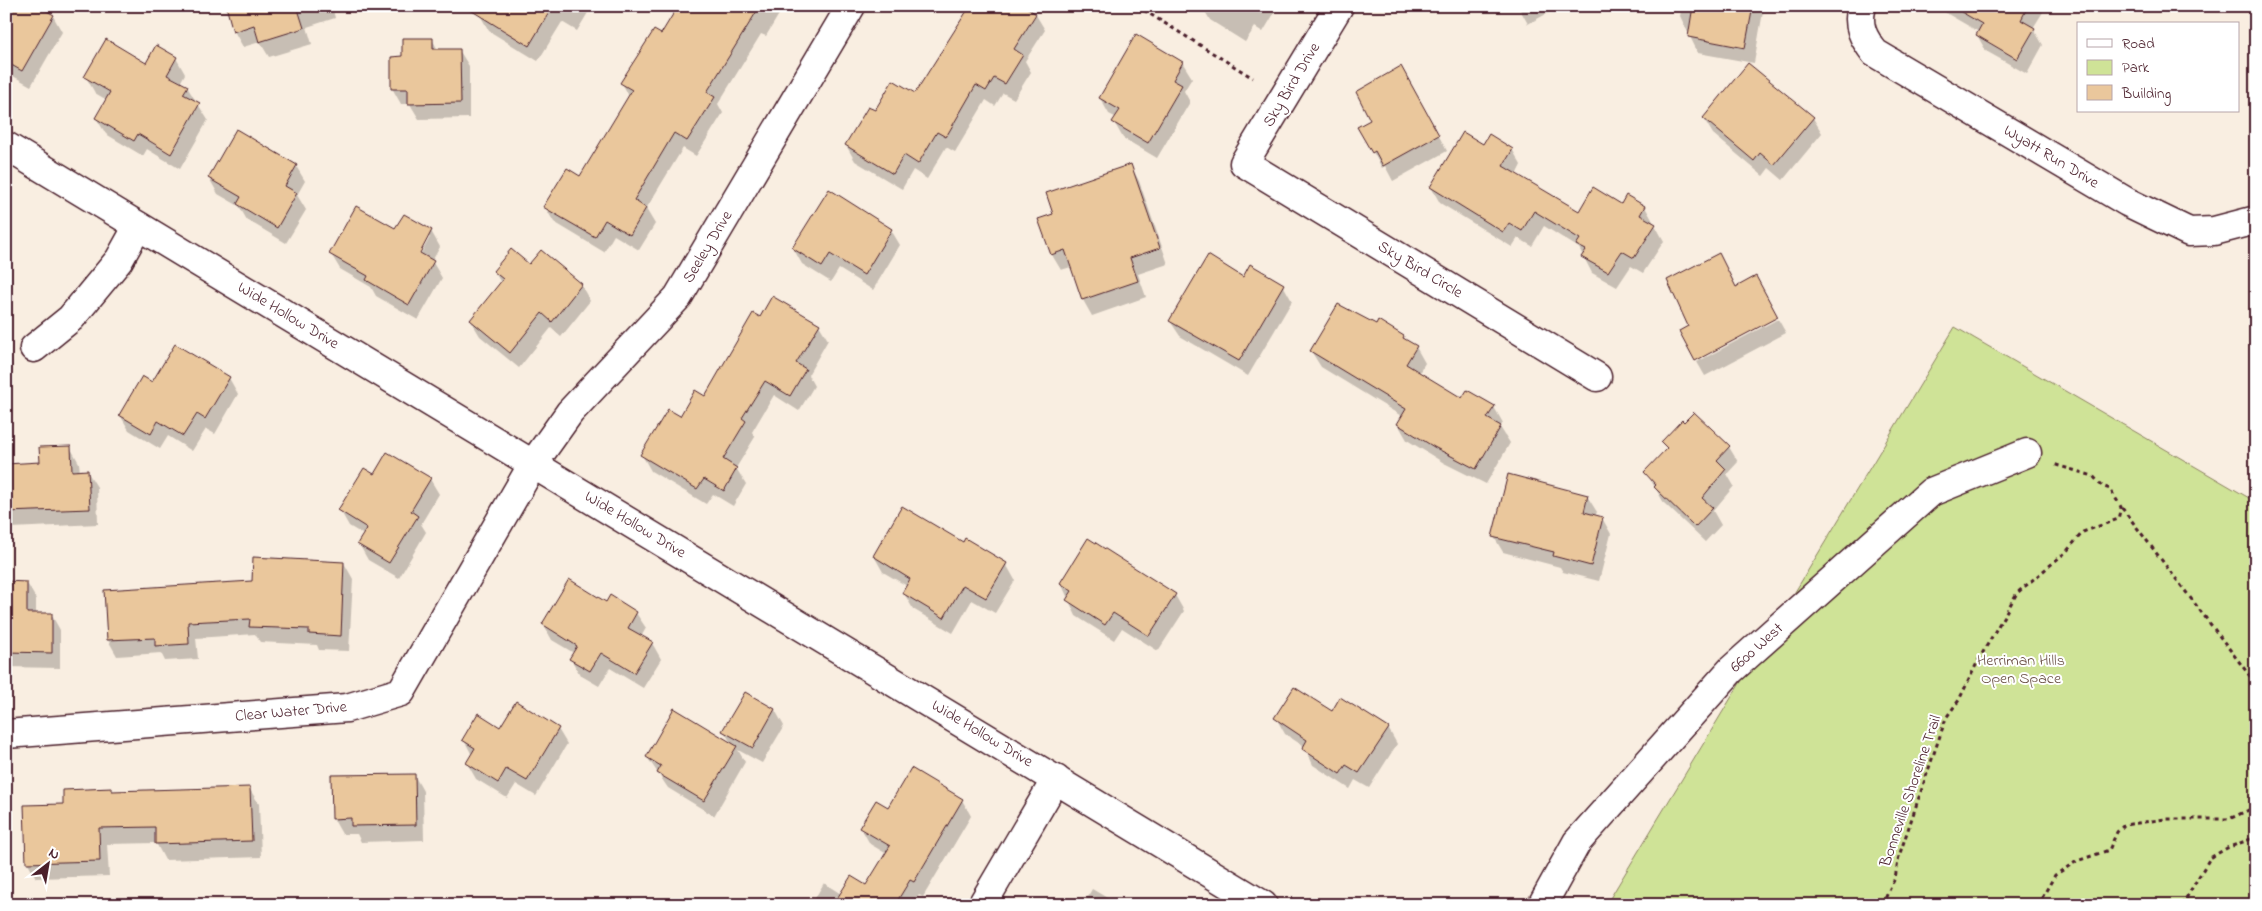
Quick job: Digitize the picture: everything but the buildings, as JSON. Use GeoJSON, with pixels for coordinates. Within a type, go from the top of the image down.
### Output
{"type":"FeatureCollection","features":[{"type":"Feature","properties":{"kind":"street","name":"Seeley Drive"},"geometry":{"type":"LineString","coordinates":[[533,464],[570,412],[678,297],[851,6]]}},
{"type":"Feature","properties":{"kind":"street","name":"Sky Bird Drive"},"geometry":{"type":"LineString","coordinates":[[1244,163],[1339,6]]}},
{"type":"Feature","properties":{"kind":"street","name":"Wyatt Run Drive"},"geometry":{"type":"LineString","coordinates":[[1862,6],[1860,12],[1862,36],[1875,53],[2127,202],[2189,232],[2214,231],[2256,220]]}},
{"type":"Feature","properties":{"kind":"street","name":"Wide Hollow Drive"},"geometry":{"type":"LineString","coordinates":[[6,146],[1262,905]]}},
{"type":"Feature","properties":{"kind":"street","name":"Sky Bird Circle"},"geometry":{"type":"LineString","coordinates":[[1244,163],[1596,377]]}},
{"type":"Feature","properties":{"kind":"street"},"geometry":{"type":"LineString","coordinates":[[34,348],[72,318],[119,260],[138,226]]}},
{"type":"Feature","properties":{"kind":"street","name":"6600 West"},"geometry":{"type":"LineString","coordinates":[[1542,905],[1577,842],[1731,670],[1931,492],[2027,453]]}},
{"type":"Feature","properties":{"kind":"street","name":"Clear Water Drive"},"geometry":{"type":"LineString","coordinates":[[6,734],[347,708],[401,692],[533,464]]}},
{"type":"Feature","properties":{"kind":"street"},"geometry":{"type":"LineString","coordinates":[[982,905],[1056,779]]}},
{"type":"Feature","properties":{"kind":"path"},"geometry":{"type":"LineString","coordinates":[[1137,6],[1253,78]]}},
{"type":"Feature","properties":{"kind":"path"},"geometry":{"type":"LineString","coordinates":[[2027,453],[2068,470],[2093,476],[2102,486],[2110,489],[2121,507],[2256,684]]}},
{"type":"Feature","properties":{"kind":"path","name":"Bonneville Shoreline Trail"},"geometry":{"type":"LineString","coordinates":[[1882,905],[1895,878],[1899,856],[1946,718],[1959,700],[2017,593],[2066,552],[2083,532],[2118,519],[2121,507]]}},
{"type":"Feature","properties":{"kind":"path"},"geometry":{"type":"LineString","coordinates":[[2038,905],[2055,875],[2077,861],[2109,850],[2117,832],[2124,825],[2165,819],[2230,819],[2251,809],[2256,812]]}},
{"type":"Feature","properties":{"kind":"path"},"geometry":{"type":"LineString","coordinates":[[2182,905],[2210,858],[2227,848],[2256,837]]}},
{"type":"Feature","properties":{"kind":"green space","name":"Herriman Hills Open Space"},"geometry":{"type":"Polygon","coordinates":[[[1955,327],[2256,502],[2256,905],[1606,905],[1955,327]]]}}]}
